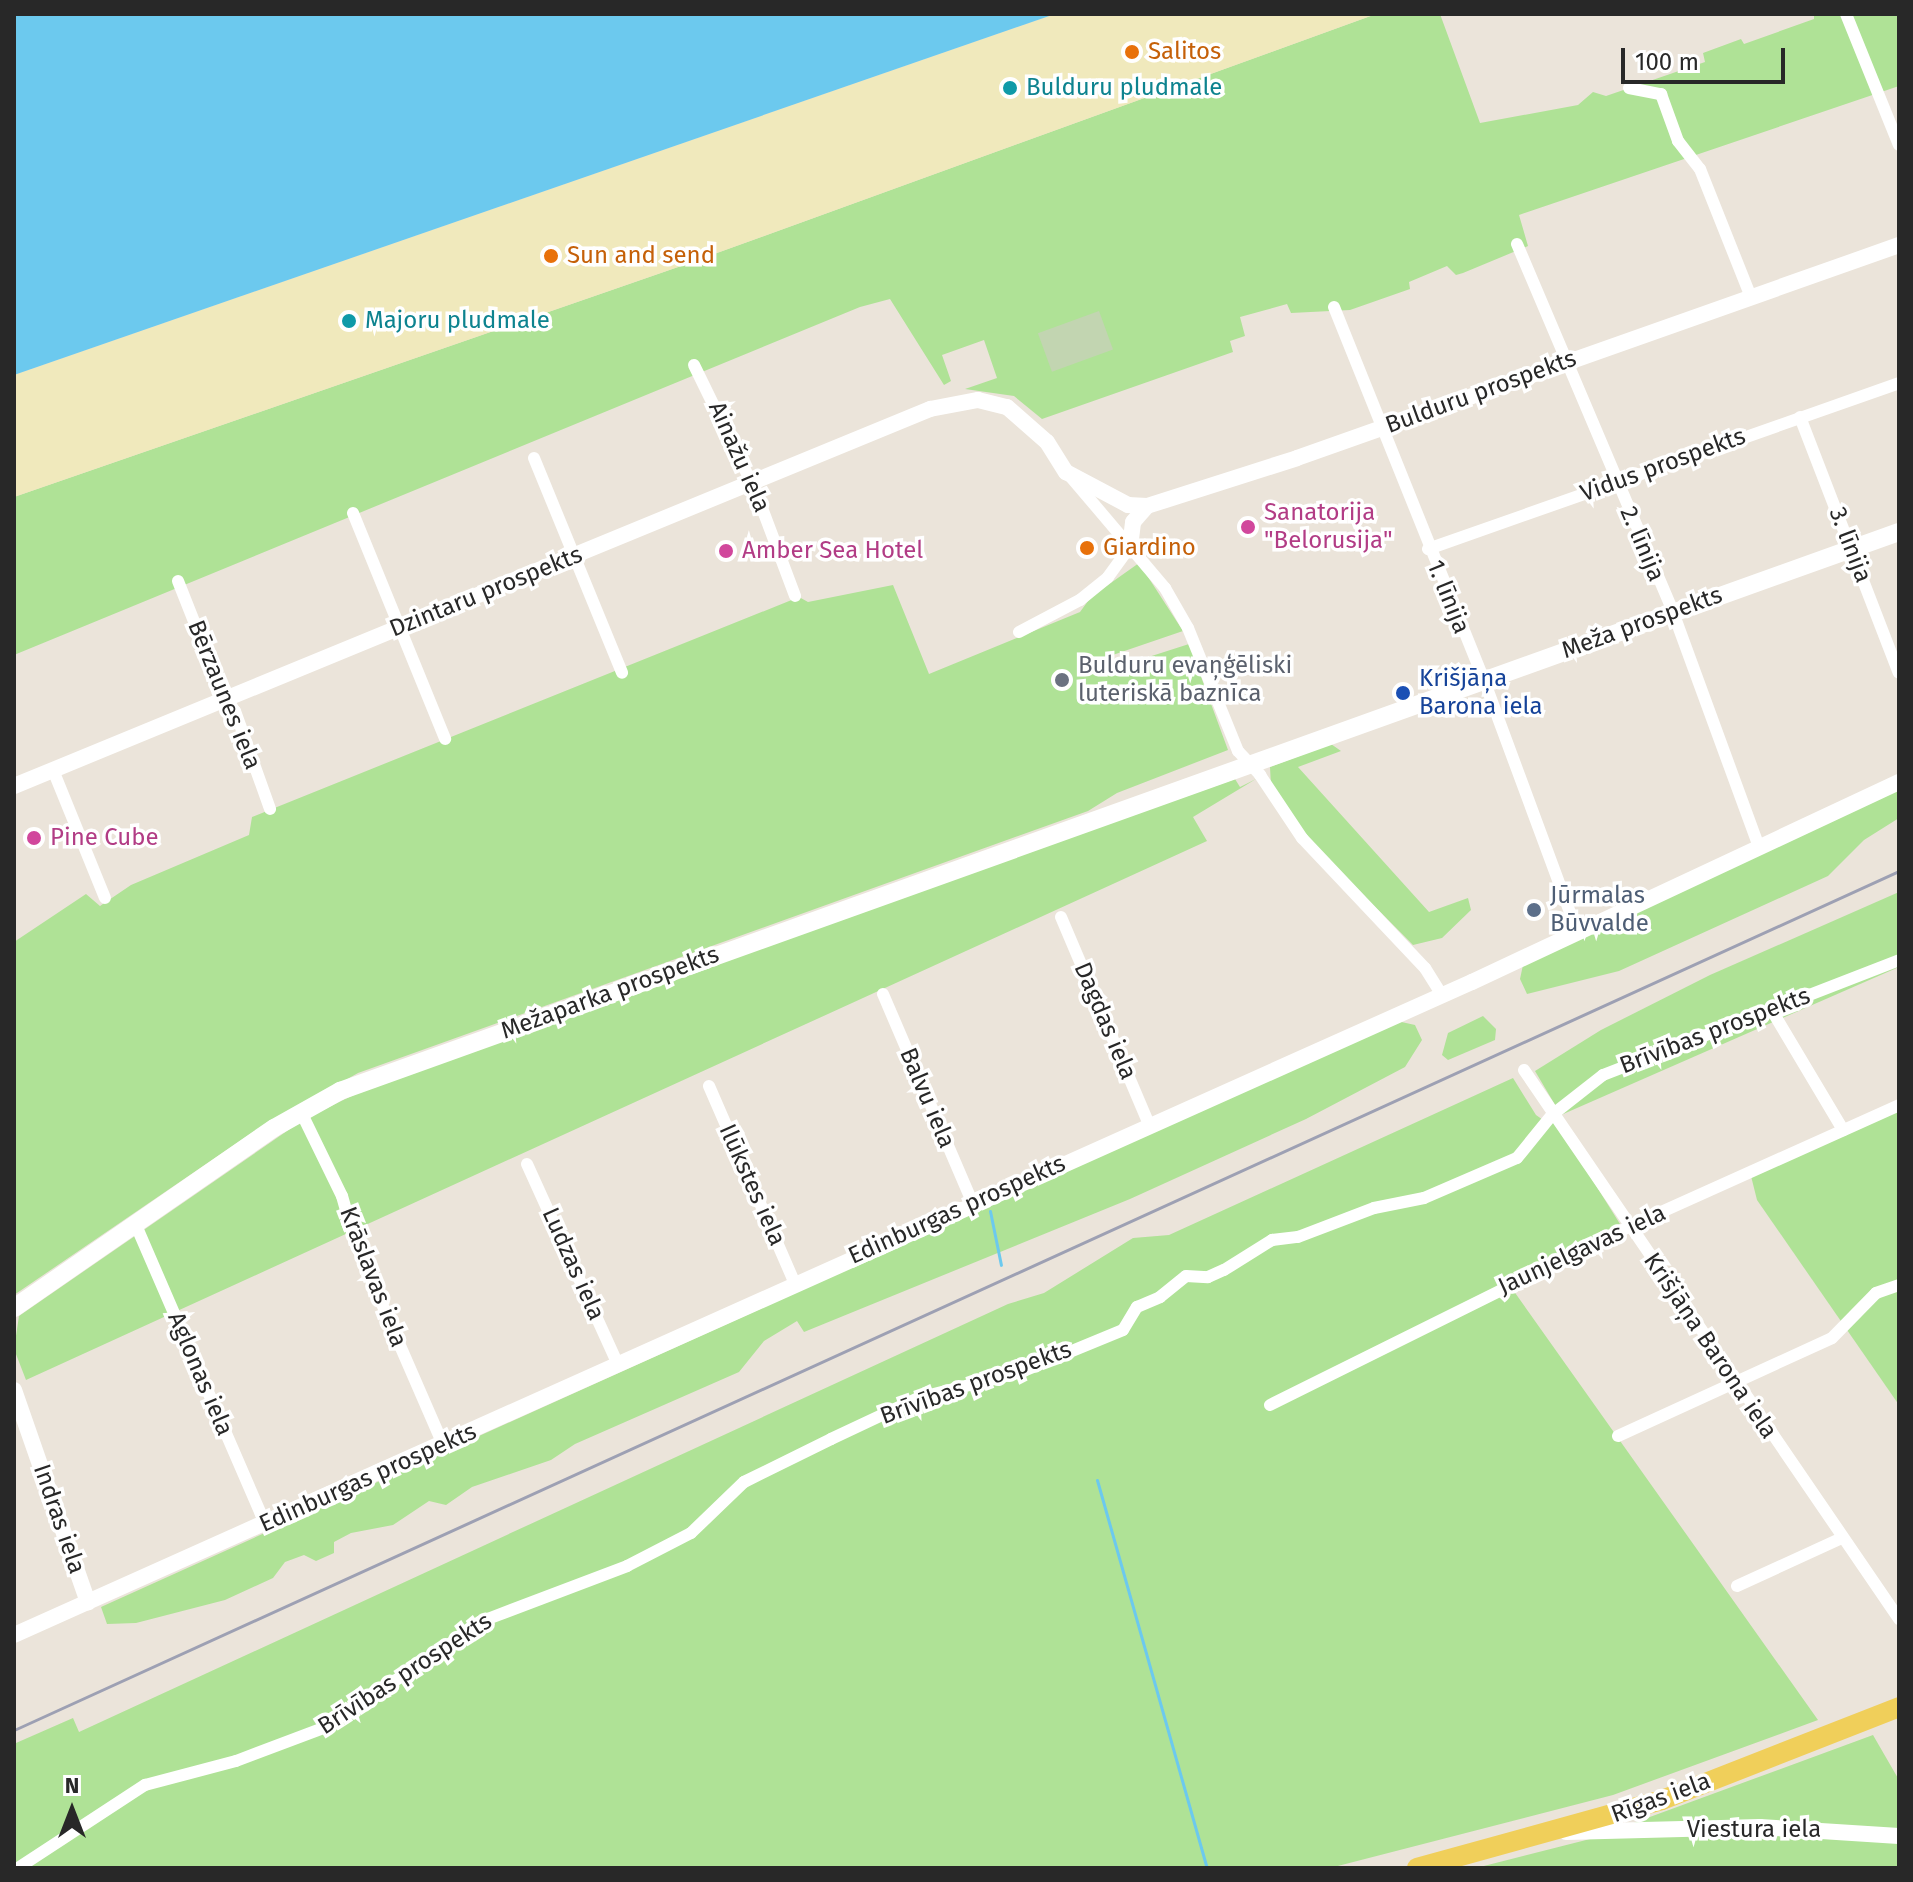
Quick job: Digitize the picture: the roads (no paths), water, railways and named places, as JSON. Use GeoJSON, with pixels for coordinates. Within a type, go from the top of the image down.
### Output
{"type":"FeatureCollection","features":[{"type":"Feature","properties":{"kind":"main road","name":"Meža prospekts"},"geometry":{"type":"LineString","coordinates":[[1250,764],[1899,532]]}},
{"type":"Feature","properties":{"kind":"main road","name":"Mežaparka prospekts"},"geometry":{"type":"LineString","coordinates":[[14,1308],[301,1112],[397,1070],[1250,764]]}},
{"type":"Feature","properties":{"kind":"main road","name":"Rīgas iela"},"geometry":{"type":"LineString","coordinates":[[1417,1868],[1561,1832],[1662,1800],[1899,1707]]}},
{"type":"Feature","properties":{"kind":"street"},"geometry":{"type":"LineString","coordinates":[[1846,14],[1899,145]]}},
{"type":"Feature","properties":{"kind":"street"},"geometry":{"type":"LineString","coordinates":[[1629,88],[1661,94],[1678,141],[1700,169],[1751,297]]}},
{"type":"Feature","properties":{"kind":"street","name":"2. līnija"},"geometry":{"type":"LineString","coordinates":[[1517,244],[1673,612],[1759,847]]}},
{"type":"Feature","properties":{"kind":"street","name":"Bulduru prospekts"},"geometry":{"type":"LineString","coordinates":[[1147,506],[1379,429],[1899,245]]}},
{"type":"Feature","properties":{"kind":"street","name":"1. līnija"},"geometry":{"type":"LineString","coordinates":[[1334,307],[1379,429],[1484,680],[1577,932]]}},
{"type":"Feature","properties":{"kind":"street","name":"Ainažu iela"},"geometry":{"type":"LineString","coordinates":[[694,365],[705,378],[795,596]]}},
{"type":"Feature","properties":{"kind":"street","name":"Vidus prospekts"},"geometry":{"type":"LineString","coordinates":[[1428,549],[1899,383]]}},
{"type":"Feature","properties":{"kind":"street","name":"Dzintaru prospekts"},"geometry":{"type":"LineString","coordinates":[[14,786],[750,482],[958,401],[1007,407],[1047,442],[1066,472]]}},
{"type":"Feature","properties":{"kind":"street","name":"3. līnija"},"geometry":{"type":"LineString","coordinates":[[1800,417],[1899,673]]}},
{"type":"Feature","properties":{"kind":"street"},"geometry":{"type":"LineString","coordinates":[[534,458],[622,673]]}},
{"type":"Feature","properties":{"kind":"street"},"geometry":{"type":"LineString","coordinates":[[1066,472],[1128,505],[1147,506]]}},
{"type":"Feature","properties":{"kind":"street"},"geometry":{"type":"LineString","coordinates":[[1066,472],[1165,588],[1188,628],[1238,751],[1302,838],[1427,970],[1442,995]]}},
{"type":"Feature","properties":{"kind":"street"},"geometry":{"type":"LineString","coordinates":[[1019,632],[1080,600],[1108,577],[1130,547],[1133,522],[1147,506]]}},
{"type":"Feature","properties":{"kind":"street"},"geometry":{"type":"LineString","coordinates":[[353,513],[445,739]]}},
{"type":"Feature","properties":{"kind":"street","name":"Bērzaunes iela"},"geometry":{"type":"LineString","coordinates":[[178,581],[225,700],[235,711],[270,809]]}},
{"type":"Feature","properties":{"kind":"street"},"geometry":{"type":"LineString","coordinates":[[53,770],[105,898]]}},
{"type":"Feature","properties":{"kind":"street","name":"Edinburgas prospekts"},"geometry":{"type":"LineString","coordinates":[[14,1635],[266,1525],[972,1202],[1442,995],[1899,782]]}},
{"type":"Feature","properties":{"kind":"street","name":"Dagdas iela"},"geometry":{"type":"LineString","coordinates":[[1061,917],[1149,1124]]}},
{"type":"Feature","properties":{"kind":"street","name":"Brīvības prospekts"},"geometry":{"type":"LineString","coordinates":[[18,1868],[145,1785],[236,1761],[326,1727],[485,1620],[627,1566],[691,1533],[744,1482],[831,1439],[918,1398],[1021,1372],[1123,1330],[1137,1307],[1186,1276],[1208,1277],[1272,1240],[1298,1237],[1374,1208],[1424,1198],[1517,1158],[1552,1115],[1603,1075],[1899,960]]}},
{"type":"Feature","properties":{"kind":"street","name":"Balvu iela"},"geometry":{"type":"LineString","coordinates":[[883,994],[972,1202]]}},
{"type":"Feature","properties":{"kind":"street"},"geometry":{"type":"LineString","coordinates":[[1771,1009],[1843,1130]]}},
{"type":"Feature","properties":{"kind":"street","name":"Krišjāņa Barona iela"},"geometry":{"type":"LineString","coordinates":[[1524,1070],[1628,1227],[1899,1619]]}},
{"type":"Feature","properties":{"kind":"street","name":"Ilūkstes iela"},"geometry":{"type":"LineString","coordinates":[[709,1086],[795,1284]]}},
{"type":"Feature","properties":{"kind":"street","name":"Jaunjelgavas iela"},"geometry":{"type":"LineString","coordinates":[[1270,1405],[1628,1227],[1899,1105]]}},
{"type":"Feature","properties":{"kind":"street","name":"Krāslavas iela"},"geometry":{"type":"LineString","coordinates":[[301,1112],[342,1196],[380,1303],[443,1444]]}},
{"type":"Feature","properties":{"kind":"street","name":"Ludzas iela"},"geometry":{"type":"LineString","coordinates":[[527,1164],[618,1365]]}},
{"type":"Feature","properties":{"kind":"street","name":"Aglonas iela"},"geometry":{"type":"LineString","coordinates":[[135,1223],[266,1525]]}},
{"type":"Feature","properties":{"kind":"street"},"geometry":{"type":"LineString","coordinates":[[1618,1436],[1832,1338],[1876,1293],[1899,1285]]}},
{"type":"Feature","properties":{"kind":"street","name":"Indras iela"},"geometry":{"type":"LineString","coordinates":[[14,1390],[88,1602]]}},
{"type":"Feature","properties":{"kind":"street"},"geometry":{"type":"LineString","coordinates":[[1737,1586],[1842,1538]]}},
{"type":"Feature","properties":{"kind":"street","name":"Viestura iela"},"geometry":{"type":"LineString","coordinates":[[1561,1832],[1810,1827],[1899,1836]]}},
{"type":"Feature","properties":{"kind":"water"},"geometry":{"type":"Polygon","coordinates":[[[14,14],[1055,14],[14,375],[14,14]]]}},
{"type":"Feature","properties":{"kind":"waterway"},"geometry":{"type":"LineString","coordinates":[[990,1211],[1001,1265]]}},
{"type":"Feature","properties":{"kind":"waterway"},"geometry":{"type":"LineString","coordinates":[[1097,1480],[1207,1868]]}},
{"type":"Feature","properties":{"kind":"railway"},"geometry":{"type":"LineString","coordinates":[[14,1730],[1899,871]]}},
{"type":"Feature","properties":{"kind":"place","name":"Salitos"},"geometry":{"type":"Point","coordinates":[1132,52]}},
{"type":"Feature","properties":{"kind":"place","name":"Bulduru pludmale"},"geometry":{"type":"Point","coordinates":[1010,88]}},
{"type":"Feature","properties":{"kind":"place","name":"Sun and send"},"geometry":{"type":"Point","coordinates":[551,256]}},
{"type":"Feature","properties":{"kind":"place","name":"Majoru pludmale"},"geometry":{"type":"Point","coordinates":[349,321]}},
{"type":"Feature","properties":{"kind":"place","name":"Sanatorija \"Belorusija\""},"geometry":{"type":"Point","coordinates":[1248,527]}},
{"type":"Feature","properties":{"kind":"place","name":"Giardino"},"geometry":{"type":"Point","coordinates":[1087,548]}},
{"type":"Feature","properties":{"kind":"place","name":"Amber Sea Hotel"},"geometry":{"type":"Point","coordinates":[726,551]}},
{"type":"Feature","properties":{"kind":"place","name":"Bulduru evaņģēliski luteriskā baznīca"},"geometry":{"type":"Point","coordinates":[1062,680]}},
{"type":"Feature","properties":{"kind":"place","name":"Krišjāņa Barona iela"},"geometry":{"type":"Point","coordinates":[1403,693]}},
{"type":"Feature","properties":{"kind":"place","name":"Pine Cube"},"geometry":{"type":"Point","coordinates":[34,838]}},
{"type":"Feature","properties":{"kind":"place","name":"Jūrmalas Būvvalde"},"geometry":{"type":"Point","coordinates":[1534,910]}}]}
